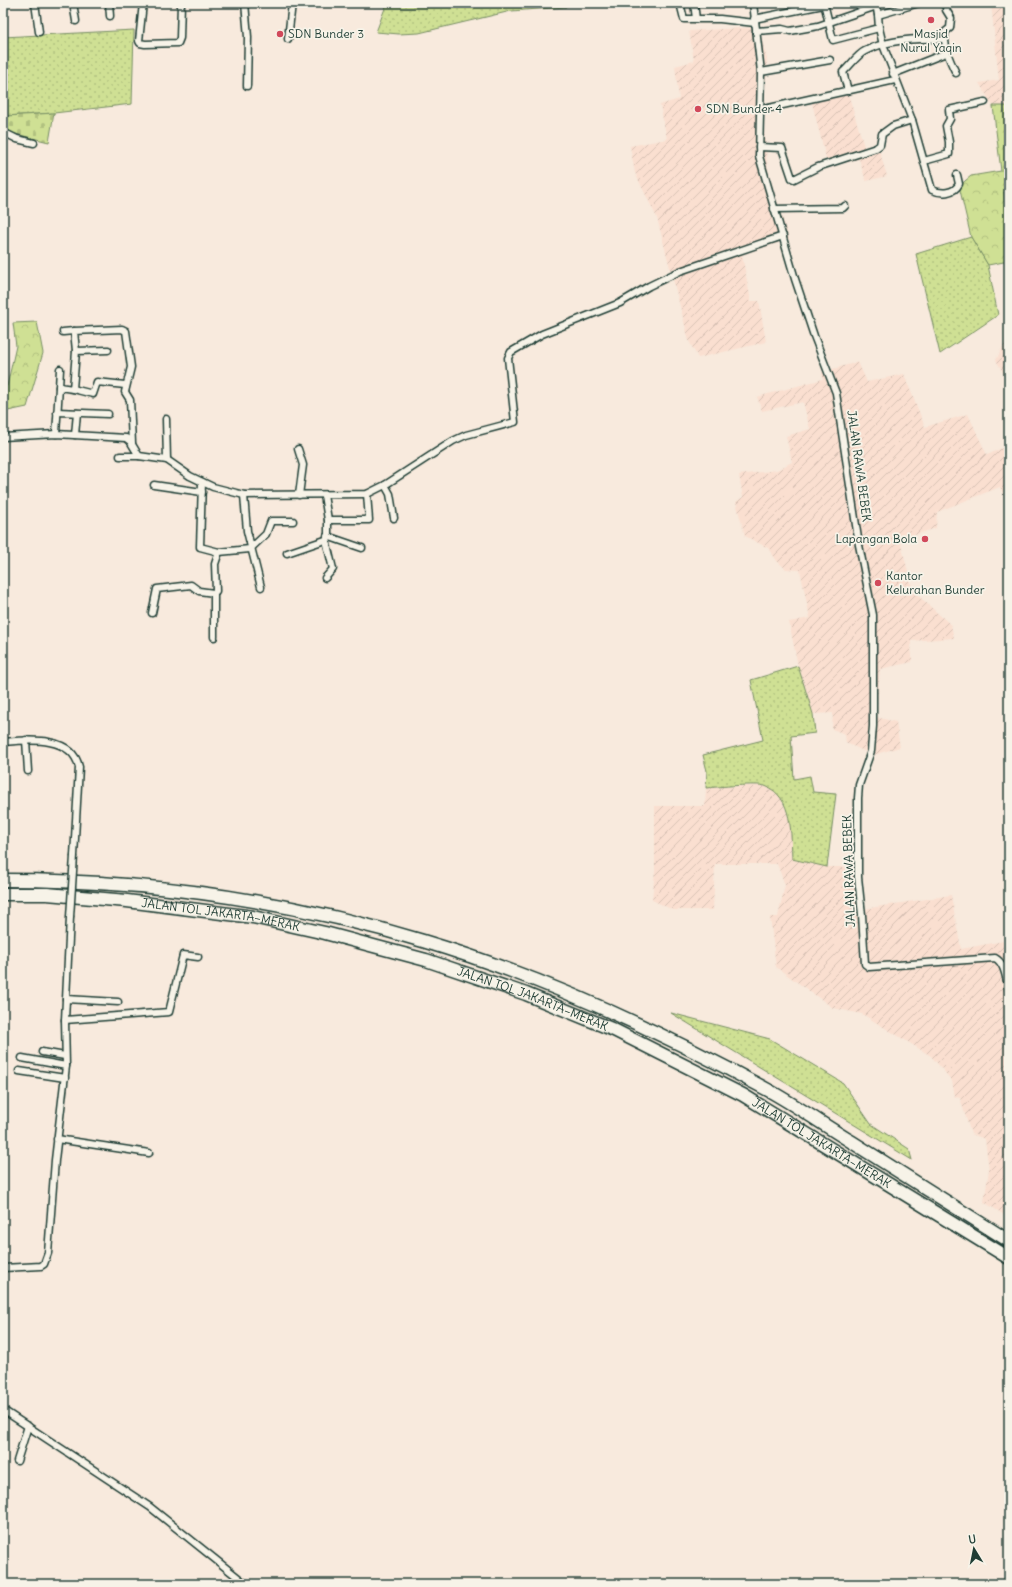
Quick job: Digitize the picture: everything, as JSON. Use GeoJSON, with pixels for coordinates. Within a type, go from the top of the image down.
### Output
{"type":"FeatureCollection","features":[{"type":"Feature","properties":{"kind":"highway","name":"JALAN TOL JAKARTA–MERAK"},"geometry":{"type":"LineString","coordinates":[[3,880],[47,880],[166,889],[253,901],[345,920],[424,941],[530,978],[614,1012],[688,1048],[772,1092],[1009,1241]]}},
{"type":"Feature","properties":{"kind":"highway","name":"JALAN TOL JAKARTA–MERAK"},"geometry":{"type":"LineString","coordinates":[[3,894],[46,894],[127,901],[254,917],[325,933],[426,960],[526,994],[614,1030],[743,1095],[1009,1258]]}},
{"type":"Feature","properties":{"kind":"street"},"geometry":{"type":"LineString","coordinates":[[35,3],[39,32]]}},
{"type":"Feature","properties":{"kind":"street"},"geometry":{"type":"LineString","coordinates":[[74,3],[76,21]]}},
{"type":"Feature","properties":{"kind":"street"},"geometry":{"type":"LineString","coordinates":[[109,3],[110,16]]}},
{"type":"Feature","properties":{"kind":"street"},"geometry":{"type":"LineString","coordinates":[[143,3],[141,44],[175,44],[179,41],[180,3]]}},
{"type":"Feature","properties":{"kind":"street"},"geometry":{"type":"LineString","coordinates":[[245,3],[248,37],[247,86]]}},
{"type":"Feature","properties":{"kind":"street"},"geometry":{"type":"LineString","coordinates":[[288,39],[292,3]]}},
{"type":"Feature","properties":{"kind":"street"},"geometry":{"type":"LineString","coordinates":[[680,3],[683,18],[754,21],[823,5],[833,40],[879,28]]}},
{"type":"Feature","properties":{"kind":"street"},"geometry":{"type":"LineString","coordinates":[[694,3],[696,19]]}},
{"type":"Feature","properties":{"kind":"street","name":"JALAN RAWA BEBEK"},"geometry":{"type":"LineString","coordinates":[[752,3],[761,72],[759,147],[761,164],[795,279],[814,336],[836,393],[859,545],[873,615],[874,726],[872,747],[859,785],[858,798],[858,877],[865,964],[869,968],[994,958],[1000,960],[1009,990]]}},
{"type":"Feature","properties":{"kind":"street"},"geometry":{"type":"LineString","coordinates":[[800,3],[801,10]]}},
{"type":"Feature","properties":{"kind":"street"},"geometry":{"type":"LineString","coordinates":[[878,15],[920,3]]}},
{"type":"Feature","properties":{"kind":"street"},"geometry":{"type":"LineString","coordinates":[[941,3],[947,6],[946,10],[951,19],[950,28],[945,32],[944,39],[946,53],[956,73]]}},
{"type":"Feature","properties":{"kind":"street"},"geometry":{"type":"LineString","coordinates":[[756,31],[782,29],[790,31],[828,23],[876,5],[883,45],[894,77],[912,120],[932,191],[953,191],[959,184],[957,174]]}},
{"type":"Feature","properties":{"kind":"street"},"geometry":{"type":"LineString","coordinates":[[848,91],[843,72],[864,52],[883,45],[911,40],[944,39]]}},
{"type":"Feature","properties":{"kind":"street"},"geometry":{"type":"LineString","coordinates":[[760,110],[848,91],[894,77],[946,53]]}},
{"type":"Feature","properties":{"kind":"street"},"geometry":{"type":"LineString","coordinates":[[761,72],[830,60]]}},
{"type":"Feature","properties":{"kind":"street"},"geometry":{"type":"LineString","coordinates":[[924,161],[949,154],[949,142],[946,126],[950,119],[950,110],[986,102]]}},
{"type":"Feature","properties":{"kind":"street"},"geometry":{"type":"LineString","coordinates":[[759,147],[782,148],[792,178],[794,179],[818,167],[876,148],[880,145],[882,134],[886,130],[912,120]]}},
{"type":"Feature","properties":{"kind":"street"},"geometry":{"type":"LineString","coordinates":[[3,132],[17,139],[34,143]]}},
{"type":"Feature","properties":{"kind":"street"},"geometry":{"type":"LineString","coordinates":[[774,209],[826,209],[843,208],[845,206]]}},
{"type":"Feature","properties":{"kind":"street"},"geometry":{"type":"LineString","coordinates":[[120,456],[139,456],[167,460],[190,476],[202,482],[221,490],[244,495],[366,494],[385,485],[466,435],[515,422],[508,358],[511,352],[542,334],[620,303],[649,286],[680,271],[783,236]]}},
{"type":"Feature","properties":{"kind":"street"},"geometry":{"type":"LineString","coordinates":[[62,332],[126,330],[131,367],[125,392],[130,400],[132,444]]}},
{"type":"Feature","properties":{"kind":"street"},"geometry":{"type":"LineString","coordinates":[[73,389],[76,351],[74,331]]}},
{"type":"Feature","properties":{"kind":"street"},"geometry":{"type":"LineString","coordinates":[[76,351],[108,350]]}},
{"type":"Feature","properties":{"kind":"street"},"geometry":{"type":"LineString","coordinates":[[56,434],[60,369]]}},
{"type":"Feature","properties":{"kind":"street"},"geometry":{"type":"LineString","coordinates":[[59,388],[73,389],[94,394],[97,382],[126,385]]}},
{"type":"Feature","properties":{"kind":"street"},"geometry":{"type":"LineString","coordinates":[[57,412],[108,414]]}},
{"type":"Feature","properties":{"kind":"street"},"geometry":{"type":"LineString","coordinates":[[75,435],[76,413]]}},
{"type":"Feature","properties":{"kind":"street"},"geometry":{"type":"LineString","coordinates":[[166,419],[167,460]]}},
{"type":"Feature","properties":{"kind":"street"},"geometry":{"type":"LineString","coordinates":[[3,437],[56,434],[121,436],[128,439],[139,456]]}},
{"type":"Feature","properties":{"kind":"street"},"geometry":{"type":"LineString","coordinates":[[298,449],[303,465],[299,495]]}},
{"type":"Feature","properties":{"kind":"street"},"geometry":{"type":"LineString","coordinates":[[202,482],[200,547],[219,552],[250,549],[266,534],[271,521],[293,522]]}},
{"type":"Feature","properties":{"kind":"street"},"geometry":{"type":"LineString","coordinates":[[154,485],[202,492]]}},
{"type":"Feature","properties":{"kind":"street"},"geometry":{"type":"LineString","coordinates":[[385,485],[390,494],[394,518]]}},
{"type":"Feature","properties":{"kind":"street"},"geometry":{"type":"LineString","coordinates":[[328,520],[369,520],[366,494]]}},
{"type":"Feature","properties":{"kind":"street"},"geometry":{"type":"LineString","coordinates":[[244,495],[250,549],[261,587]]}},
{"type":"Feature","properties":{"kind":"street"},"geometry":{"type":"LineString","coordinates":[[324,495],[328,520],[327,538],[333,569],[325,578]]}},
{"type":"Feature","properties":{"kind":"street"},"geometry":{"type":"LineString","coordinates":[[287,553],[327,538],[362,548]]}},
{"type":"Feature","properties":{"kind":"street"},"geometry":{"type":"LineString","coordinates":[[214,637],[214,593],[216,591],[216,564],[219,552]]}},
{"type":"Feature","properties":{"kind":"street"},"geometry":{"type":"LineString","coordinates":[[152,613],[157,589],[191,585],[199,591],[214,593]]}},
{"type":"Feature","properties":{"kind":"street"},"geometry":{"type":"LineString","coordinates":[[3,742],[26,740],[48,742],[58,745],[71,752],[78,762],[79,767],[65,1020],[66,1066],[57,1139],[48,1253],[45,1262],[38,1267],[3,1268]]}},
{"type":"Feature","properties":{"kind":"street"},"geometry":{"type":"LineString","coordinates":[[26,740],[28,771]]}},
{"type":"Feature","properties":{"kind":"street"},"geometry":{"type":"LineString","coordinates":[[65,1020],[169,1012],[183,955],[198,957]]}},
{"type":"Feature","properties":{"kind":"street"},"geometry":{"type":"LineString","coordinates":[[66,998],[118,1002]]}},
{"type":"Feature","properties":{"kind":"street"},"geometry":{"type":"LineString","coordinates":[[42,1052],[66,1056]]}},
{"type":"Feature","properties":{"kind":"street"},"geometry":{"type":"LineString","coordinates":[[22,1058],[66,1066]]}},
{"type":"Feature","properties":{"kind":"street"},"geometry":{"type":"LineString","coordinates":[[19,1071],[65,1078]]}},
{"type":"Feature","properties":{"kind":"street"},"geometry":{"type":"LineString","coordinates":[[57,1139],[149,1153]]}},
{"type":"Feature","properties":{"kind":"street"},"geometry":{"type":"LineString","coordinates":[[3,1410],[150,1507],[246,1584]]}},
{"type":"Feature","properties":{"kind":"street"},"geometry":{"type":"LineString","coordinates":[[17,1462],[28,1426]]}},
{"type":"Feature","properties":{"kind":"shaded area"},"geometry":{"type":"Polygon","coordinates":[[[991,3],[1009,3],[1009,106],[993,106],[979,83],[999,80],[991,3]]]}},
{"type":"Feature","properties":{"kind":"shaded area"},"geometry":{"type":"Polygon","coordinates":[[[758,27],[767,59],[763,118],[768,172],[789,239],[742,255],[751,301],[759,301],[766,342],[698,358],[689,341],[657,218],[635,173],[630,146],[667,139],[660,105],[679,99],[675,66],[694,61],[689,31],[758,27]]]}},
{"type":"Feature","properties":{"kind":"shaded area"},"geometry":{"type":"Polygon","coordinates":[[[848,93],[865,150],[878,146],[887,176],[866,181],[859,159],[828,166],[812,103],[848,93]]]}},
{"type":"Feature","properties":{"kind":"shaded area"},"geometry":{"type":"Polygon","coordinates":[[[1009,336],[1009,383],[996,360],[1009,336]]]}},
{"type":"Feature","properties":{"kind":"shaded area"},"geometry":{"type":"Polygon","coordinates":[[[858,362],[867,382],[904,374],[925,427],[968,414],[987,455],[1009,445],[1009,508],[1000,487],[937,512],[936,528],[900,540],[913,591],[951,625],[954,638],[911,641],[912,662],[880,669],[876,717],[896,722],[900,747],[873,755],[846,743],[845,734],[832,729],[833,713],[813,714],[798,666],[789,622],[810,618],[800,570],[786,569],[777,561],[768,548],[745,536],[736,502],[743,497],[739,475],[777,470],[792,462],[786,436],[810,429],[803,402],[762,411],[757,397],[823,379],[822,372],[858,362]]]}},
{"type":"Feature","properties":{"kind":"shaded area"},"geometry":{"type":"Polygon","coordinates":[[[764,785],[780,795],[791,823],[792,859],[827,867],[860,867],[864,909],[951,895],[961,949],[1009,940],[1009,1218],[984,1202],[989,1170],[985,1139],[971,1134],[960,1098],[955,1097],[952,1081],[931,1056],[862,1014],[833,1008],[776,967],[770,917],[778,917],[785,885],[777,864],[715,864],[713,910],[673,910],[652,900],[655,871],[655,806],[705,806],[706,788],[764,785]]]}},
{"type":"Feature","properties":{"kind":"green space"},"geometry":{"type":"Polygon","coordinates":[[[387,3],[565,3],[566,7],[511,11],[419,33],[399,34],[376,32],[387,3]]]}},
{"type":"Feature","properties":{"kind":"green space"},"geometry":{"type":"Polygon","coordinates":[[[134,30],[132,104],[54,113],[6,116],[3,86],[3,37],[134,30]]]}},
{"type":"Feature","properties":{"kind":"green space"},"geometry":{"type":"Polygon","coordinates":[[[993,106],[1009,106],[1009,192],[1004,192],[1009,230],[1009,261],[988,265],[971,237],[959,186],[971,176],[1001,171],[993,106]]]}},
{"type":"Feature","properties":{"kind":"green space"},"geometry":{"type":"Polygon","coordinates":[[[54,113],[49,142],[7,132],[6,116],[54,113]]]}},
{"type":"Feature","properties":{"kind":"green space"},"geometry":{"type":"Polygon","coordinates":[[[971,237],[988,265],[998,315],[940,354],[916,254],[971,237]]]}},
{"type":"Feature","properties":{"kind":"green space"},"geometry":{"type":"Polygon","coordinates":[[[37,322],[43,353],[27,407],[3,412],[3,386],[7,386],[16,346],[13,323],[37,322]]]}},
{"type":"Feature","properties":{"kind":"green space"},"geometry":{"type":"Polygon","coordinates":[[[798,666],[813,714],[815,733],[791,736],[794,779],[810,776],[813,792],[836,794],[827,867],[792,859],[789,817],[781,798],[774,791],[761,785],[706,788],[707,771],[703,755],[763,740],[751,680],[798,666]]]}},
{"type":"Feature","properties":{"kind":"green space"},"geometry":{"type":"Polygon","coordinates":[[[671,1013],[770,1039],[843,1083],[871,1124],[909,1149],[912,1160],[671,1013]]]}},
{"type":"Feature","properties":{"kind":"place","name":"Masjid Nurul Yaqin"},"geometry":{"type":"Point","coordinates":[931,20]}},
{"type":"Feature","properties":{"kind":"place","name":"SDN Bunder 3"},"geometry":{"type":"Point","coordinates":[280,34]}},
{"type":"Feature","properties":{"kind":"place","name":"SDN Bunder 4"},"geometry":{"type":"Point","coordinates":[698,109]}},
{"type":"Feature","properties":{"kind":"place","name":"Lapangan Bola"},"geometry":{"type":"Point","coordinates":[925,539]}},
{"type":"Feature","properties":{"kind":"place","name":"Kantor Kelurahan Bunder"},"geometry":{"type":"Point","coordinates":[878,583]}}]}
